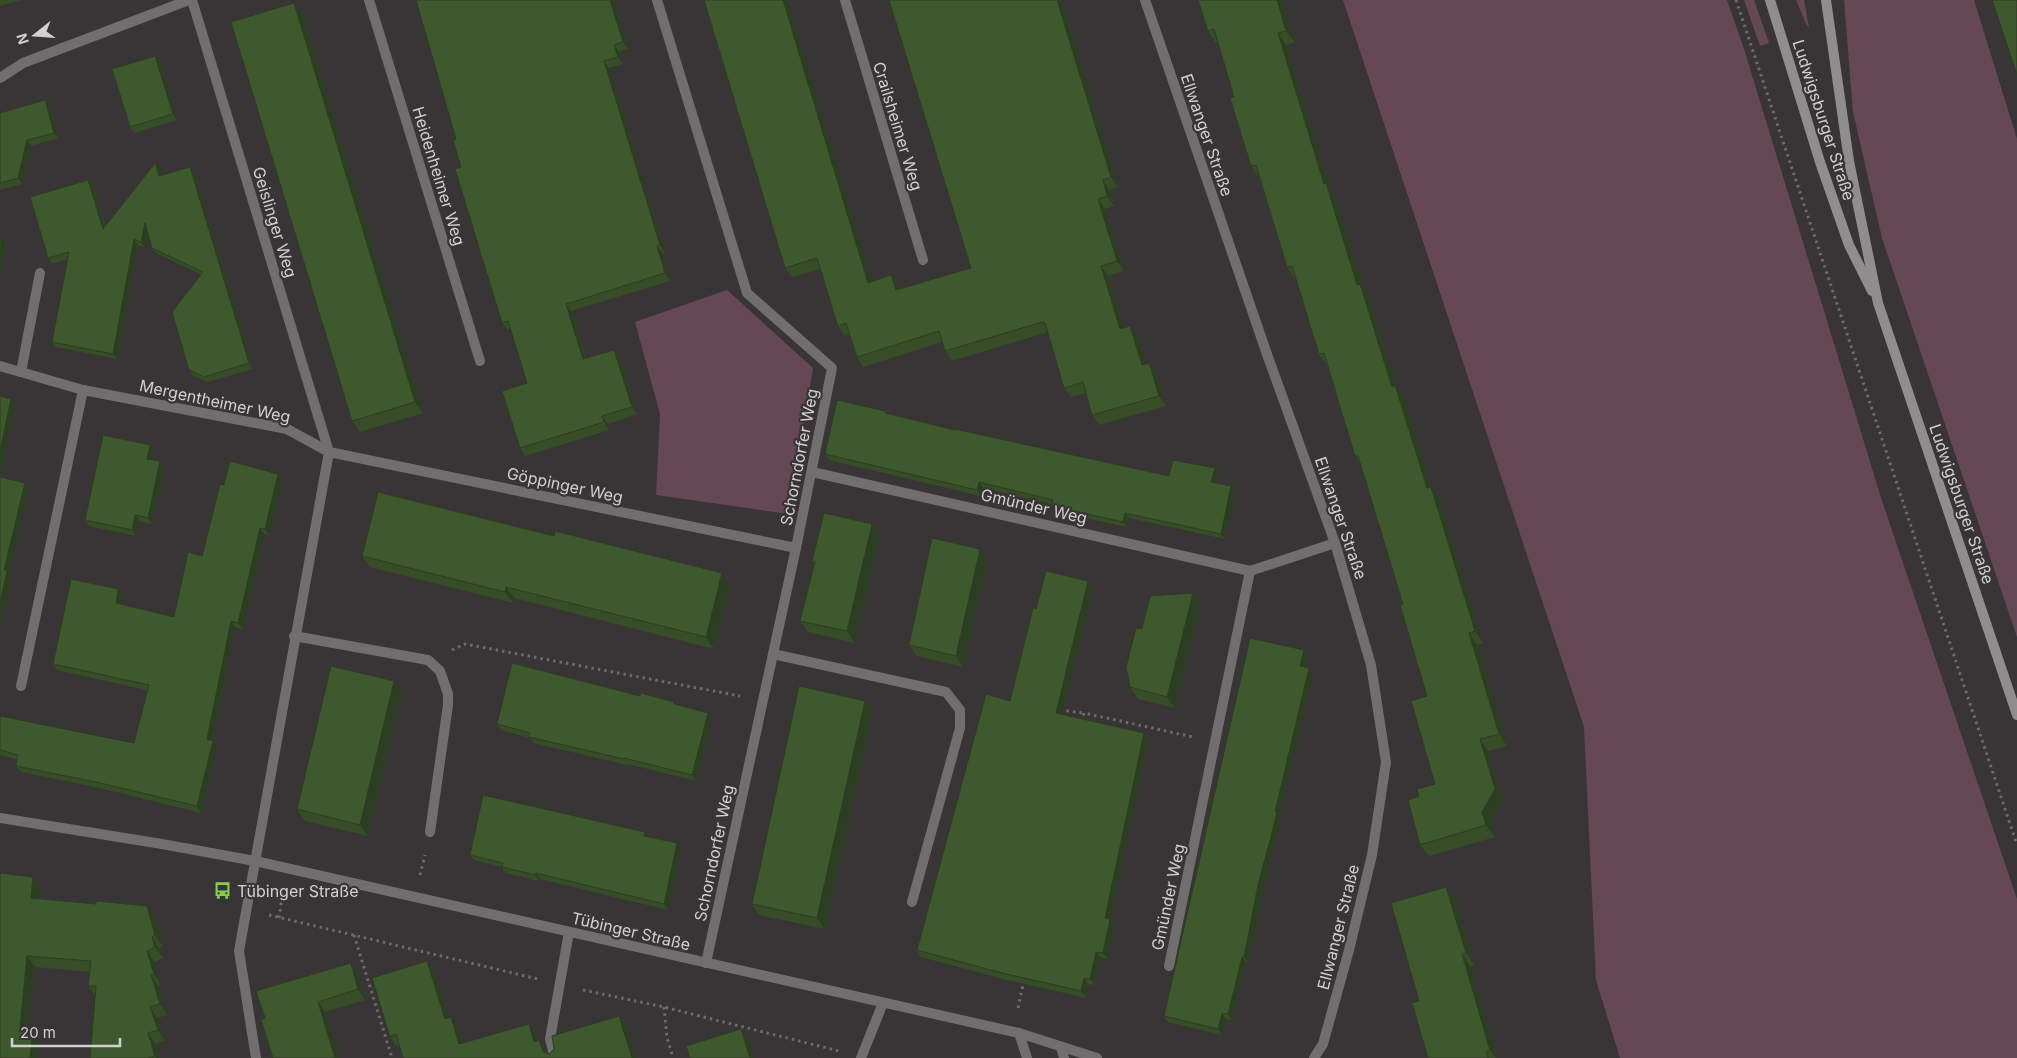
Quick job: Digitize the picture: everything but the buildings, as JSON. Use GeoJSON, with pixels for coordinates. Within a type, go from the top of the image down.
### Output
{"type":"FeatureCollection","features":[{"type":"Feature","properties":{"kind":"main road","name":"Ludwigsburger Straße"},"geometry":{"type":"LineString","coordinates":[[1770,0],[1820,162],[1849,245],[1878,303]]}},
{"type":"Feature","properties":{"kind":"main road","name":"Ludwigsburger Straße"},"geometry":{"type":"LineString","coordinates":[[1826,0],[1849,162],[1878,303],[2017,715]]}},
{"type":"Feature","properties":{"kind":"street"},"geometry":{"type":"LineString","coordinates":[[0,78],[23,64],[191,0]]}},
{"type":"Feature","properties":{"kind":"street","name":"Geislinger Weg"},"geometry":{"type":"LineString","coordinates":[[191,0],[329,452]]}},
{"type":"Feature","properties":{"kind":"street","name":"Heidenheimer Weg"},"geometry":{"type":"LineString","coordinates":[[369,0],[480,361]]}},
{"type":"Feature","properties":{"kind":"street","name":"Schorndorfer Weg"},"geometry":{"type":"LineString","coordinates":[[657,0],[747,293],[832,368],[796,548],[706,963]]}},
{"type":"Feature","properties":{"kind":"street","name":"Crailsheimer Weg"},"geometry":{"type":"LineString","coordinates":[[845,0],[922,260]]}},
{"type":"Feature","properties":{"kind":"street","name":"Ellwanger Straße"},"geometry":{"type":"LineString","coordinates":[[1145,0],[1268,357],[1335,543],[1372,665],[1386,762],[1372,856],[1323,1044],[1314,1058]]}},
{"type":"Feature","properties":{"kind":"street"},"geometry":{"type":"LineString","coordinates":[[21,372],[40,273]]}},
{"type":"Feature","properties":{"kind":"street","name":"Mergentheimer Weg"},"geometry":{"type":"LineString","coordinates":[[0,366],[83,390],[287,429],[329,452]]}},
{"type":"Feature","properties":{"kind":"street"},"geometry":{"type":"LineString","coordinates":[[21,686],[83,390]]}},
{"type":"Feature","properties":{"kind":"street"},"geometry":{"type":"LineString","coordinates":[[256,1058],[239,951],[294,636],[329,452]]}},
{"type":"Feature","properties":{"kind":"street","name":"Göppinger Weg"},"geometry":{"type":"LineString","coordinates":[[329,452],[796,548]]}},
{"type":"Feature","properties":{"kind":"street","name":"Gmünder Weg"},"geometry":{"type":"LineString","coordinates":[[812,472],[1250,570],[1169,966]]}},
{"type":"Feature","properties":{"kind":"street"},"geometry":{"type":"LineString","coordinates":[[1250,570],[1335,543]]}},
{"type":"Feature","properties":{"kind":"street"},"geometry":{"type":"LineString","coordinates":[[294,636],[428,660],[440,671],[448,694],[448,706],[430,832]]}},
{"type":"Feature","properties":{"kind":"street"},"geometry":{"type":"LineString","coordinates":[[773,654],[946,692],[960,710],[960,728],[912,902]]}},
{"type":"Feature","properties":{"kind":"street","name":"Tübinger Straße"},"geometry":{"type":"LineString","coordinates":[[0,818],[255,861],[1016,1033],[1097,1058]]}},
{"type":"Feature","properties":{"kind":"street"},"geometry":{"type":"LineString","coordinates":[[555,1058],[550,1039],[569,932]]}},
{"type":"Feature","properties":{"kind":"street"},"geometry":{"type":"LineString","coordinates":[[861,1058],[883,1003]]}},
{"type":"Feature","properties":{"kind":"street"},"geometry":{"type":"LineString","coordinates":[[1016,1033],[1027,1058]]}},
{"type":"Feature","properties":{"kind":"street"},"geometry":{"type":"LineString","coordinates":[[1061,1046],[1064,1058]]}},
{"type":"Feature","properties":{"kind":"path"},"geometry":{"type":"LineString","coordinates":[[1736,0],[2017,845]]}},
{"type":"Feature","properties":{"kind":"path"},"geometry":{"type":"LineString","coordinates":[[428,660],[465,644],[763,700]]}},
{"type":"Feature","properties":{"kind":"path"},"geometry":{"type":"LineString","coordinates":[[1054,709],[1084,713],[1215,742]]}},
{"type":"Feature","properties":{"kind":"path"},"geometry":{"type":"LineString","coordinates":[[1081,723],[1084,713]]}},
{"type":"Feature","properties":{"kind":"path"},"geometry":{"type":"LineString","coordinates":[[415,897],[430,832]]}},
{"type":"Feature","properties":{"kind":"path"},"geometry":{"type":"LineString","coordinates":[[354,935],[392,1058]]}},
{"type":"Feature","properties":{"kind":"path"},"geometry":{"type":"LineString","coordinates":[[1016,1033],[1026,975]]}},
{"type":"Feature","properties":{"kind":"path"},"geometry":{"type":"LineString","coordinates":[[664,1007],[667,1038],[673,1058]]}},
{"type":"Feature","properties":{"kind":"shaded area"},"geometry":{"type":"Polygon","coordinates":[[[1343,0],[1727,0],[1744,49],[1882,501],[2017,899],[2017,1058],[1620,1058],[1596,980],[1584,727],[1343,0]]]}},
{"type":"Feature","properties":{"kind":"shaded area"},"geometry":{"type":"Polygon","coordinates":[[[1744,0],[1754,0],[1769,43],[1760,46],[1744,0]]]}},
{"type":"Feature","properties":{"kind":"shaded area"},"geometry":{"type":"Polygon","coordinates":[[[1796,0],[1804,0],[1809,28],[1806,24],[1796,0]]]}},
{"type":"Feature","properties":{"kind":"shaded area"},"geometry":{"type":"Polygon","coordinates":[[[1844,0],[1974,0],[2017,139],[2017,637],[1882,238],[1853,112],[1844,0]]]}},
{"type":"Feature","properties":{"kind":"shaded area"},"geometry":{"type":"Polygon","coordinates":[[[727,290],[813,368],[789,514],[656,495],[660,414],[635,322],[727,290]]]}},
{"type":"Feature","properties":{"kind":"place","name":"Tübinger Straße"},"geometry":{"type":"Point","coordinates":[223,891]}}]}
